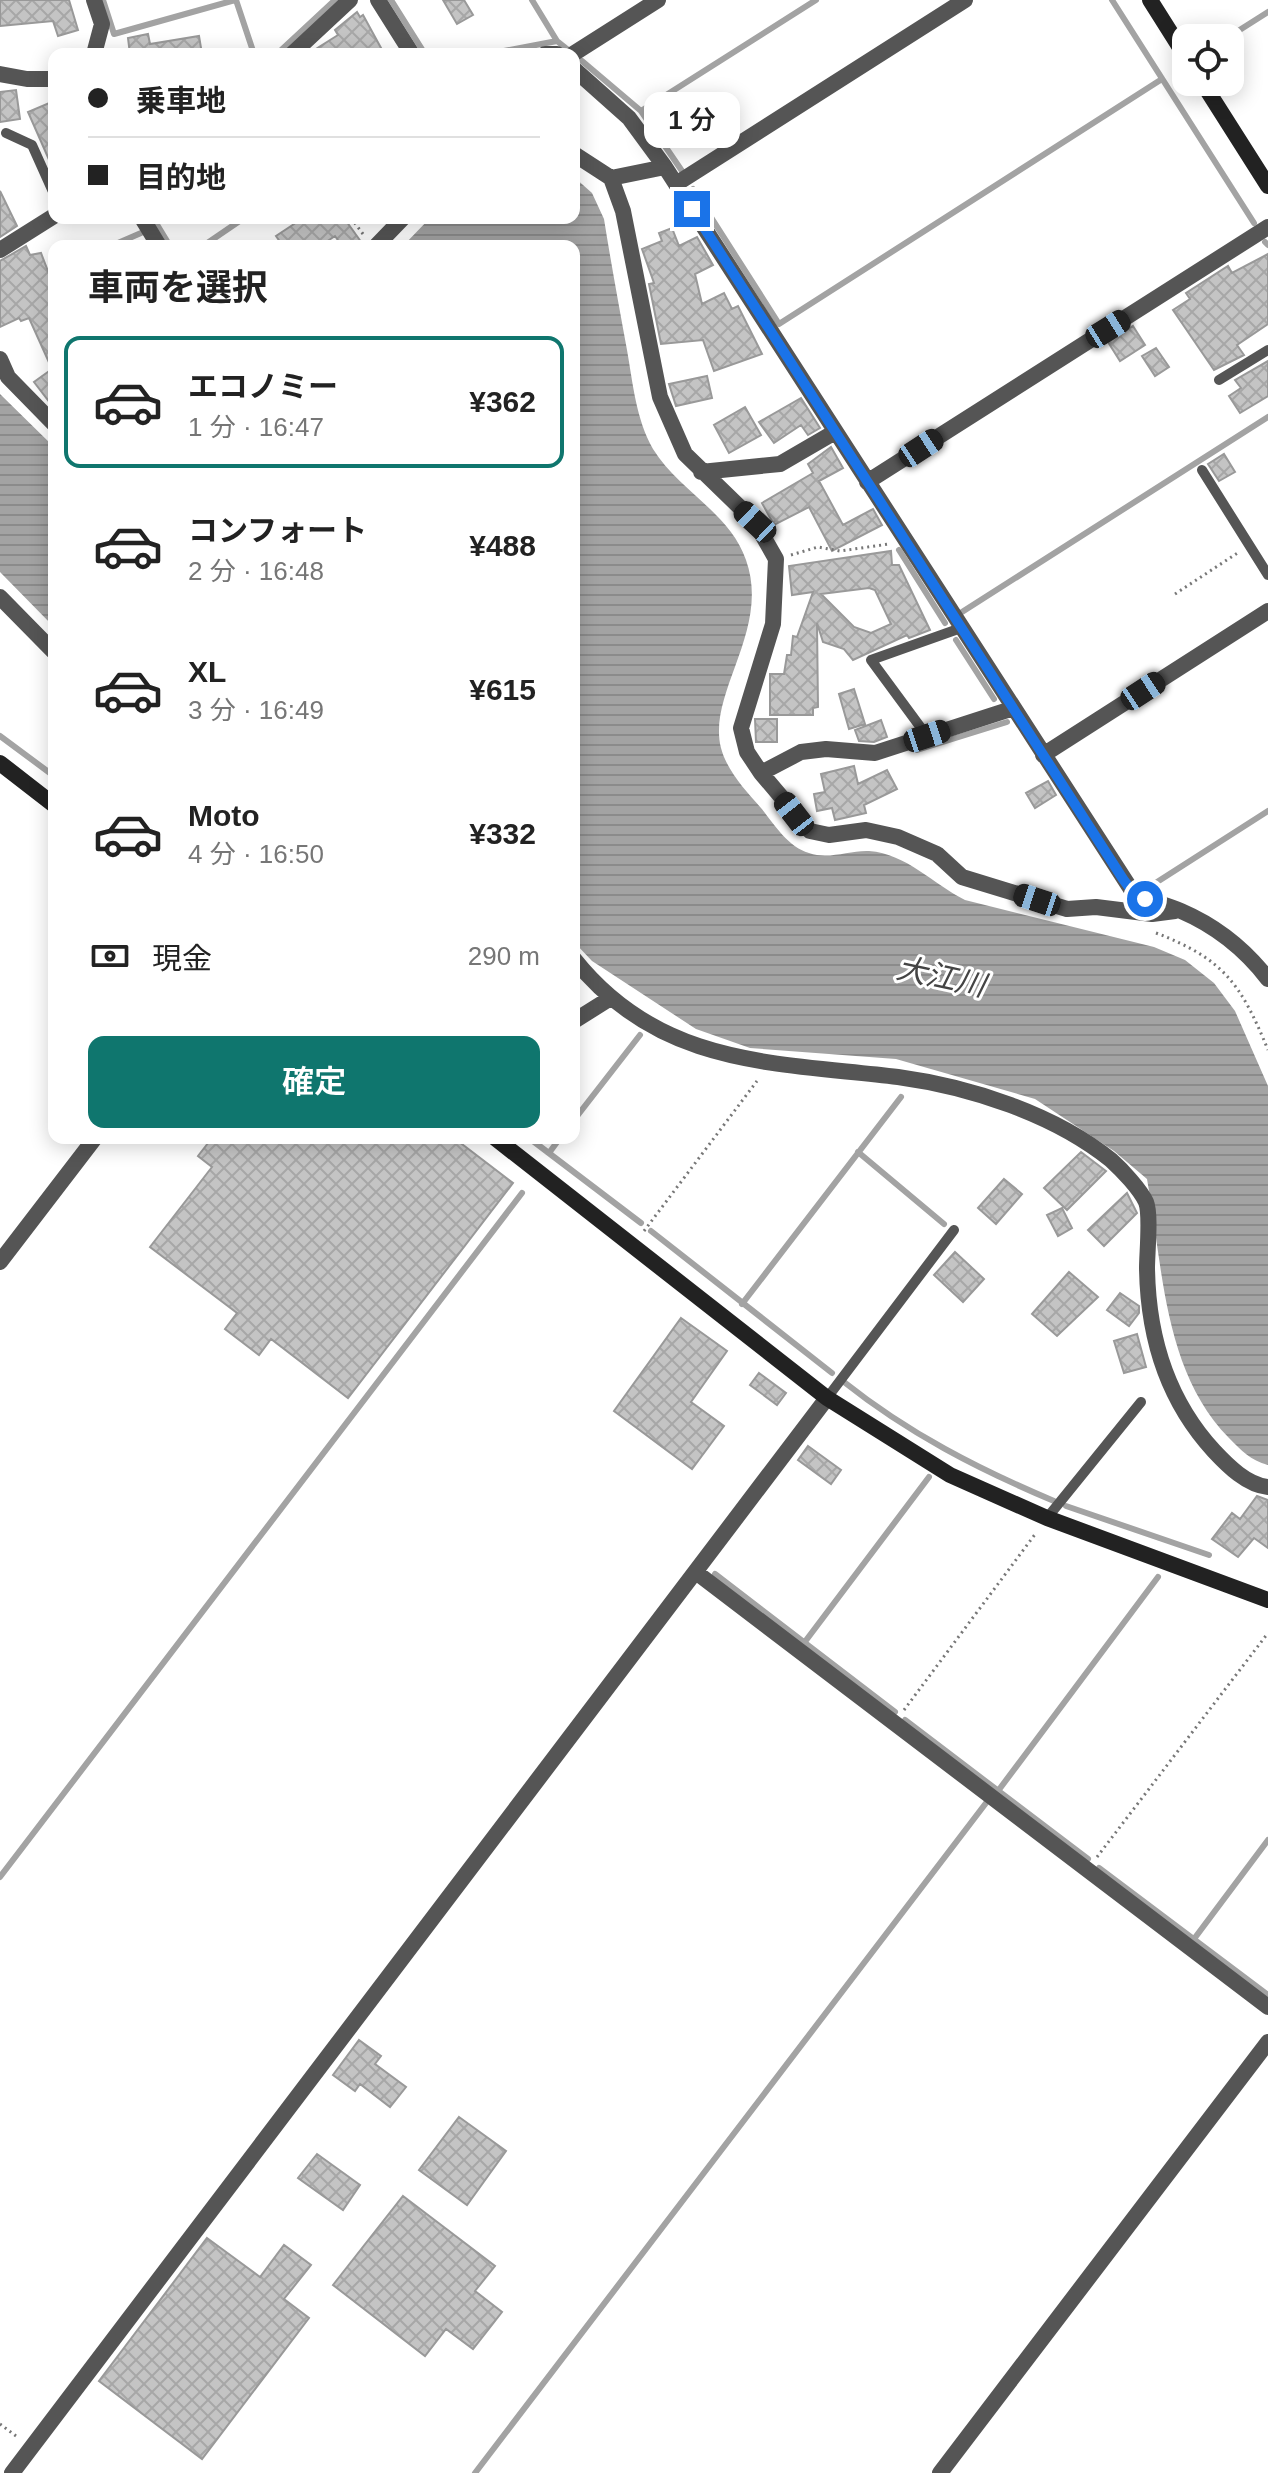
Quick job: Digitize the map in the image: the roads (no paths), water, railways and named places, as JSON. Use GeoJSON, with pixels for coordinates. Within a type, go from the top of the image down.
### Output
{"type":"FeatureCollection","features":[{"type":"Feature","properties":{"kind":"street"},"geometry":{"type":"LineString","coordinates":[[94,0],[102,24],[96,48]]}},
{"type":"Feature","properties":{"kind":"street"},"geometry":{"type":"LineString","coordinates":[[298,48],[350,0]]}},
{"type":"Feature","properties":{"kind":"street"},"geometry":{"type":"LineString","coordinates":[[378,0],[408,48]]}},
{"type":"Feature","properties":{"kind":"street"},"geometry":{"type":"LineString","coordinates":[[580,50],[658,0]]}},
{"type":"Feature","properties":{"kind":"street"},"geometry":{"type":"LineString","coordinates":[[676,184],[965,0]]}},
{"type":"Feature","properties":{"kind":"street"},"geometry":{"type":"LineString","coordinates":[[1150,0],[1172,35]]}},
{"type":"Feature","properties":{"kind":"street"},"geometry":{"type":"LineString","coordinates":[[0,74],[48,79]]}},
{"type":"Feature","properties":{"kind":"street"},"geometry":{"type":"LineString","coordinates":[[580,74],[629,118],[665,167],[1011,709],[1134,894],[1180,910],[1224,933],[1252,957],[1268,979]]}},
{"type":"Feature","properties":{"kind":"street"},"geometry":{"type":"LineString","coordinates":[[1211,96],[1268,186]]}},
{"type":"Feature","properties":{"kind":"street"},"geometry":{"type":"LineString","coordinates":[[580,158],[611,178],[623,211],[660,397],[685,454],[755,522],[776,559],[773,624],[741,728],[747,752],[761,773],[810,831],[829,835],[866,830],[898,837],[937,854],[962,877],[1067,909],[1096,907],[1152,914],[1180,910]]}},
{"type":"Feature","properties":{"kind":"street"},"geometry":{"type":"LineString","coordinates":[[611,178],[665,167]]}},
{"type":"Feature","properties":{"kind":"street"},"geometry":{"type":"LineString","coordinates":[[0,250],[48,220]]}},
{"type":"Feature","properties":{"kind":"street"},"geometry":{"type":"LineString","coordinates":[[372,240],[395,224]]}},
{"type":"Feature","properties":{"kind":"street"},"geometry":{"type":"LineString","coordinates":[[867,482],[1268,227]]}},
{"type":"Feature","properties":{"kind":"street"},"geometry":{"type":"LineString","coordinates":[[0,359],[8,377],[48,418]]}},
{"type":"Feature","properties":{"kind":"street"},"geometry":{"type":"LineString","coordinates":[[701,472],[780,464],[835,432]]}},
{"type":"Feature","properties":{"kind":"street"},"geometry":{"type":"LineString","coordinates":[[0,597],[48,646]]}},
{"type":"Feature","properties":{"kind":"street"},"geometry":{"type":"LineString","coordinates":[[1043,755],[1268,611]]}},
{"type":"Feature","properties":{"kind":"street"},"geometry":{"type":"LineString","coordinates":[[761,773],[801,752],[826,749],[875,753],[1011,709]]}},
{"type":"Feature","properties":{"kind":"street"},"geometry":{"type":"LineString","coordinates":[[0,763],[48,800]]}},
{"type":"Feature","properties":{"kind":"street"},"geometry":{"type":"LineString","coordinates":[[580,966],[609,999],[689,1042],[737,1059],[902,1078],[977,1095],[1081,1140],[1113,1162],[1147,1203],[1147,1280],[1162,1370],[1188,1424],[1225,1464],[1257,1486],[1268,1487]]}},
{"type":"Feature","properties":{"kind":"street"},"geometry":{"type":"LineString","coordinates":[[580,1017],[609,999]]}},
{"type":"Feature","properties":{"kind":"street"},"geometry":{"type":"LineString","coordinates":[[0,1262],[90,1144]]}},
{"type":"Feature","properties":{"kind":"street"},"geometry":{"type":"LineString","coordinates":[[503,1144],[827,1398],[950,1475],[1047,1518],[1268,1600]]}},
{"type":"Feature","properties":{"kind":"street"},"geometry":{"type":"LineString","coordinates":[[12,2473],[827,1398]]}},
{"type":"Feature","properties":{"kind":"street"},"geometry":{"type":"LineString","coordinates":[[697,1573],[1268,2007]]}},
{"type":"Feature","properties":{"kind":"street"},"geometry":{"type":"LineString","coordinates":[[940,2473],[1268,2042]]}},
{"type":"Feature","properties":{"kind":"lane"},"geometry":{"type":"LineString","coordinates":[[6,133],[32,145],[48,181]]}},
{"type":"Feature","properties":{"kind":"lane"},"geometry":{"type":"LineString","coordinates":[[1219,380],[1268,350]]}},
{"type":"Feature","properties":{"kind":"lane"},"geometry":{"type":"LineString","coordinates":[[1202,470],[1268,575]]}},
{"type":"Feature","properties":{"kind":"lane"},"geometry":{"type":"LineString","coordinates":[[927,736],[871,660],[961,628]]}},
{"type":"Feature","properties":{"kind":"lane"},"geometry":{"type":"LineString","coordinates":[[827,1398],[954,1230]]}},
{"type":"Feature","properties":{"kind":"lane"},"geometry":{"type":"LineString","coordinates":[[1047,1518],[1141,1402]]}},
{"type":"Feature","properties":{"kind":"water","name":"大江川"},"geometry":{"type":"Polygon","coordinates":[[[580,182],[592,193],[604,219],[636,401],[647,438],[664,464],[728,529],[746,560],[752,586],[751,611],[723,705],[719,727],[721,748],[732,773],[743,788],[794,846],[824,856],[862,851],[883,853],[908,864],[965,900],[1154,947],[1185,960],[1214,983],[1235,1011],[1268,1086],[1268,1465],[1251,1458],[1229,1438],[1207,1411],[1191,1382],[1169,1316],[1147,1179],[1114,1151],[1035,1099],[896,1059],[750,1048],[696,1029],[592,961],[580,948],[580,240],[409,240],[424,224],[580,224],[580,182]]]}},
{"type":"Feature","properties":{"kind":"water"},"geometry":{"type":"Polygon","coordinates":[[[0,394],[48,441],[48,621],[0,572],[0,394]]]}},
{"type":"Feature","properties":{"kind":"waterway"},"geometry":{"type":"LineString","coordinates":[[103,0],[114,34],[235,0]]}},
{"type":"Feature","properties":{"kind":"waterway"},"geometry":{"type":"LineString","coordinates":[[236,0],[252,48]]}},
{"type":"Feature","properties":{"kind":"waterway"},"geometry":{"type":"LineString","coordinates":[[283,48],[335,0]]}},
{"type":"Feature","properties":{"kind":"waterway"},"geometry":{"type":"LineString","coordinates":[[391,0],[421,48]]}},
{"type":"Feature","properties":{"kind":"waterway"},"geometry":{"type":"LineString","coordinates":[[532,0],[557,41]]}},
{"type":"Feature","properties":{"kind":"waterway"},"geometry":{"type":"LineString","coordinates":[[641,111],[816,0]]}},
{"type":"Feature","properties":{"kind":"waterway"},"geometry":{"type":"LineString","coordinates":[[1112,0],[1254,223]]}},
{"type":"Feature","properties":{"kind":"waterway"},"geometry":{"type":"LineString","coordinates":[[1244,27],[1268,12]]}},
{"type":"Feature","properties":{"kind":"waterway"},"geometry":{"type":"LineString","coordinates":[[520,48],[557,41],[566,48]]}},
{"type":"Feature","properties":{"kind":"waterway"},"geometry":{"type":"LineString","coordinates":[[582,61],[641,111],[682,171]]}},
{"type":"Feature","properties":{"kind":"waterway"},"geometry":{"type":"LineString","coordinates":[[693,189],[779,324],[1162,79]]}},
{"type":"Feature","properties":{"kind":"waterway"},"geometry":{"type":"LineString","coordinates":[[157,224],[166,240]]}},
{"type":"Feature","properties":{"kind":"waterway"},"geometry":{"type":"LineString","coordinates":[[212,240],[235,224]]}},
{"type":"Feature","properties":{"kind":"waterway"},"geometry":{"type":"LineString","coordinates":[[125,240],[141,233]]}},
{"type":"Feature","properties":{"kind":"waterway"},"geometry":{"type":"LineString","coordinates":[[1265,242],[1268,245]]}},
{"type":"Feature","properties":{"kind":"waterway"},"geometry":{"type":"LineString","coordinates":[[962,612],[1268,417]]}},
{"type":"Feature","properties":{"kind":"waterway"},"geometry":{"type":"LineString","coordinates":[[899,550],[945,623]]}},
{"type":"Feature","properties":{"kind":"waterway"},"geometry":{"type":"LineString","coordinates":[[956,640],[994,699]]}},
{"type":"Feature","properties":{"kind":"waterway"},"geometry":{"type":"LineString","coordinates":[[917,750],[1007,722]]}},
{"type":"Feature","properties":{"kind":"waterway"},"geometry":{"type":"LineString","coordinates":[[0,736],[48,772]]}},
{"type":"Feature","properties":{"kind":"waterway"},"geometry":{"type":"LineString","coordinates":[[1143,891],[1268,811]]}},
{"type":"Feature","properties":{"kind":"waterway"},"geometry":{"type":"LineString","coordinates":[[580,1112],[640,1035]]}},
{"type":"Feature","properties":{"kind":"waterway"},"geometry":{"type":"LineString","coordinates":[[742,1304],[901,1097]]}},
{"type":"Feature","properties":{"kind":"waterway"},"geometry":{"type":"LineString","coordinates":[[537,1144],[641,1223]]}},
{"type":"Feature","properties":{"kind":"waterway"},"geometry":{"type":"LineString","coordinates":[[549,1153],[556,1144]]}},
{"type":"Feature","properties":{"kind":"waterway"},"geometry":{"type":"LineString","coordinates":[[858,1152],[944,1224]]}},
{"type":"Feature","properties":{"kind":"waterway"},"geometry":{"type":"LineString","coordinates":[[0,1877],[522,1193]]}},
{"type":"Feature","properties":{"kind":"waterway"},"geometry":{"type":"LineString","coordinates":[[651,1231],[832,1373]]}},
{"type":"Feature","properties":{"kind":"waterway"},"geometry":{"type":"LineString","coordinates":[[844,1382],[893,1418],[944,1449],[1054,1501]]}},
{"type":"Feature","properties":{"kind":"waterway"},"geometry":{"type":"LineString","coordinates":[[804,1643],[929,1477]]}},
{"type":"Feature","properties":{"kind":"waterway"},"geometry":{"type":"LineString","coordinates":[[1066,1506],[1209,1555]]}},
{"type":"Feature","properties":{"kind":"waterway"},"geometry":{"type":"LineString","coordinates":[[715,1574],[895,1712]]}},
{"type":"Feature","properties":{"kind":"waterway"},"geometry":{"type":"LineString","coordinates":[[998,1791],[1158,1577]]}},
{"type":"Feature","properties":{"kind":"waterway"},"geometry":{"type":"LineString","coordinates":[[905,1720],[1088,1859]]}},
{"type":"Feature","properties":{"kind":"waterway"},"geometry":{"type":"LineString","coordinates":[[475,2473],[986,1803]]}},
{"type":"Feature","properties":{"kind":"waterway"},"geometry":{"type":"LineString","coordinates":[[1194,1939],[1268,1840]]}},
{"type":"Feature","properties":{"kind":"waterway"},"geometry":{"type":"LineString","coordinates":[[1099,1868],[1268,1995]]}}]}
